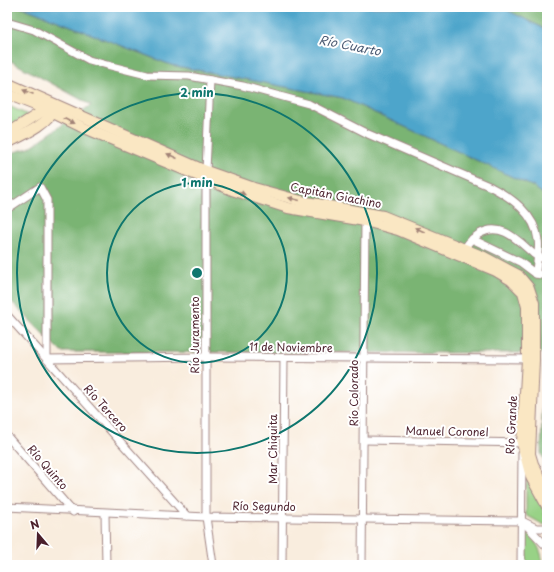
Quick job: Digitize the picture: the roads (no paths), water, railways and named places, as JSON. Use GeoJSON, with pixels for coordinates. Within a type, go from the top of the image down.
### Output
{"type":"FeatureCollection","features":[{"type":"Feature","properties":{"kind":"main road","name":"Capitán Giachino"},"geometry":{"type":"LineString","coordinates":[[7,83],[52,108],[82,127],[288,208],[365,221],[398,230],[507,269],[526,281],[534,303],[530,360]]}},
{"type":"Feature","properties":{"kind":"main road","name":"Capitán Giachino"},"geometry":{"type":"LineString","coordinates":[[7,94],[52,108]]}},
{"type":"Feature","properties":{"kind":"main road"},"geometry":{"type":"LineString","coordinates":[[7,134],[52,108]]}},
{"type":"Feature","properties":{"kind":"main road"},"geometry":{"type":"LineString","coordinates":[[7,143],[43,123],[52,108]]}},
{"type":"Feature","properties":{"kind":"main road","name":"Capitán Giachino"},"geometry":{"type":"LineString","coordinates":[[206,175],[301,201],[383,216],[463,253],[496,271],[520,287]]}},
{"type":"Feature","properties":{"kind":"main road","name":"Río Grande"},"geometry":{"type":"LineString","coordinates":[[520,287],[527,307],[530,360],[526,443]]}},
{"type":"Feature","properties":{"kind":"main road"},"geometry":{"type":"LineString","coordinates":[[526,443],[533,464],[547,491]]}},
{"type":"Feature","properties":{"kind":"main road"},"geometry":{"type":"LineString","coordinates":[[526,443],[531,477],[547,506]]}},
{"type":"Feature","properties":{"kind":"street"},"geometry":{"type":"LineString","coordinates":[[7,22],[34,30],[89,60],[107,65],[147,75],[189,76],[243,86],[309,104],[368,134],[491,187],[511,197],[520,205],[533,224],[539,241],[536,256],[536,274]]}},
{"type":"Feature","properties":{"kind":"street","name":"Río Juramento"},"geometry":{"type":"LineString","coordinates":[[210,80],[206,175],[205,357],[206,517],[212,565]]}},
{"type":"Feature","properties":{"kind":"street"},"geometry":{"type":"LineString","coordinates":[[7,209],[40,187],[47,200],[47,359]]}},
{"type":"Feature","properties":{"kind":"street","name":"Río Colorado"},"geometry":{"type":"LineString","coordinates":[[362,565],[365,221]]}},
{"type":"Feature","properties":{"kind":"street"},"geometry":{"type":"LineString","coordinates":[[463,253],[472,239],[483,232],[505,232],[524,244],[536,256],[547,259]]}},
{"type":"Feature","properties":{"kind":"street"},"geometry":{"type":"LineString","coordinates":[[472,239],[520,262],[536,274],[547,276]]}},
{"type":"Feature","properties":{"kind":"street","name":"Río Tercero"},"geometry":{"type":"LineString","coordinates":[[7,315],[188,516]]}},
{"type":"Feature","properties":{"kind":"street","name":"11 de Noviembre"},"geometry":{"type":"LineString","coordinates":[[47,359],[205,357],[364,360],[530,360]]}},
{"type":"Feature","properties":{"kind":"street","name":"Mar Chiquita"},"geometry":{"type":"LineString","coordinates":[[282,565],[284,358]]}},
{"type":"Feature","properties":{"kind":"street","name":"Río Quinto"},"geometry":{"type":"LineString","coordinates":[[7,436],[73,512]]}},
{"type":"Feature","properties":{"kind":"street","name":"Manuel Coronel"},"geometry":{"type":"LineString","coordinates":[[364,440],[526,443]]}},
{"type":"Feature","properties":{"kind":"street","name":"Río Grande"},"geometry":{"type":"LineString","coordinates":[[521,565],[526,443]]}},
{"type":"Feature","properties":{"kind":"street","name":"Río Segundo"},"geometry":{"type":"LineString","coordinates":[[7,507],[73,512],[206,517],[522,521],[536,528],[547,528]]}},
{"type":"Feature","properties":{"kind":"street"},"geometry":{"type":"LineString","coordinates":[[105,513],[106,565]]}},
{"type":"Feature","properties":{"kind":"street"},"geometry":{"type":"LineString","coordinates":[[522,521],[547,547]]}},
{"type":"Feature","properties":{"kind":"water","name":"Río Cuarto"},"geometry":{"type":"Polygon","coordinates":[[[22,7],[501,7],[547,30],[547,197],[534,187],[343,98],[171,65],[22,7]]]}}]}
